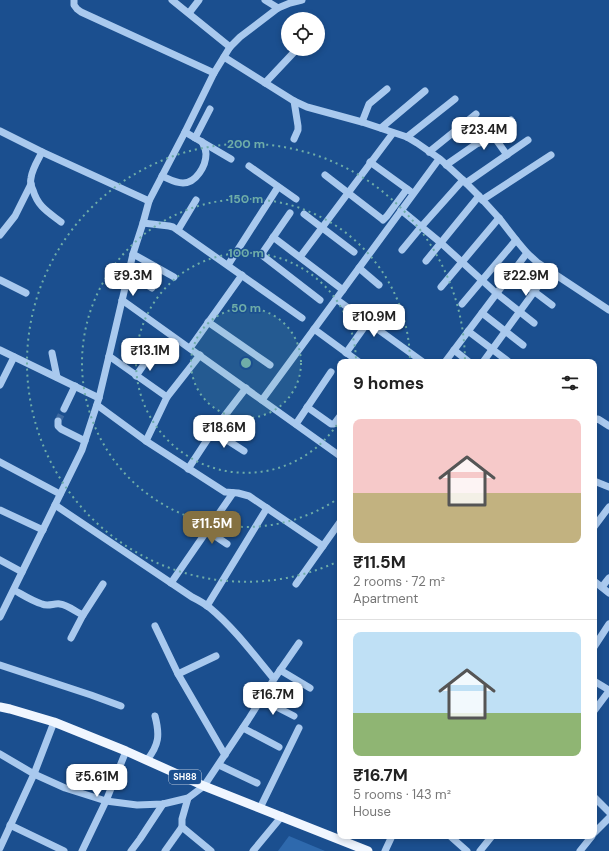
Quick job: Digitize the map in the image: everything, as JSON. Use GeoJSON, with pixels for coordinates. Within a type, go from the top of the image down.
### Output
{"type":"FeatureCollection","features":[{"type":"Feature","properties":{"kind":"main road","name":"SH88"},"geometry":{"type":"LineString","coordinates":[[0,707],[54,722],[126,751],[204,786],[337,838]]}},
{"type":"Feature","properties":{"kind":"main road","name":"SH88"},"geometry":{"type":"LineString","coordinates":[[339,839],[368,851]]}},
{"type":"Feature","properties":{"kind":"street"},"geometry":{"type":"LineString","coordinates":[[74,0],[74,5],[81,12],[214,73]]}},
{"type":"Feature","properties":{"kind":"street"},"geometry":{"type":"LineString","coordinates":[[172,0],[190,13],[230,47]]}},
{"type":"Feature","properties":{"kind":"street"},"geometry":{"type":"LineString","coordinates":[[190,13],[199,0]]}},
{"type":"Feature","properties":{"kind":"street"},"geometry":{"type":"LineString","coordinates":[[265,0],[278,8]]}},
{"type":"Feature","properties":{"kind":"street"},"geometry":{"type":"LineString","coordinates":[[0,617],[3,605],[14,590],[82,450],[98,401],[110,356],[128,273],[149,200],[214,73],[230,47],[240,37],[278,8],[302,0]]}},
{"type":"Feature","properties":{"kind":"street"},"geometry":{"type":"LineString","coordinates":[[265,83],[290,56]]}},
{"type":"Feature","properties":{"kind":"street"},"geometry":{"type":"LineString","coordinates":[[224,57],[294,101],[307,107],[381,128],[406,137],[417,143],[446,165],[481,198],[527,253],[538,263],[609,310]]}},
{"type":"Feature","properties":{"kind":"street"},"geometry":{"type":"LineString","coordinates":[[362,122],[369,104],[387,89]]}},
{"type":"Feature","properties":{"kind":"street"},"geometry":{"type":"LineString","coordinates":[[381,128],[425,91]]}},
{"type":"Feature","properties":{"kind":"street"},"geometry":{"type":"LineString","coordinates":[[406,137],[455,99]]}},
{"type":"Feature","properties":{"kind":"street"},"geometry":{"type":"LineString","coordinates":[[294,101],[298,126],[294,139]]}},
{"type":"Feature","properties":{"kind":"street"},"geometry":{"type":"LineString","coordinates":[[195,138],[210,109]]}},
{"type":"Feature","properties":{"kind":"street"},"geometry":{"type":"LineString","coordinates":[[429,152],[476,114]]}},
{"type":"Feature","properties":{"kind":"street"},"geometry":{"type":"LineString","coordinates":[[446,165],[511,120]]}},
{"type":"Feature","properties":{"kind":"street"},"geometry":{"type":"LineString","coordinates":[[463,124],[479,143]]}},
{"type":"Feature","properties":{"kind":"street"},"geometry":{"type":"LineString","coordinates":[[0,131],[42,152],[149,200]]}},
{"type":"Feature","properties":{"kind":"street"},"geometry":{"type":"LineString","coordinates":[[185,132],[231,159]]}},
{"type":"Feature","properties":{"kind":"street"},"geometry":{"type":"LineString","coordinates":[[300,257],[393,133]]}},
{"type":"Feature","properties":{"kind":"street"},"geometry":{"type":"LineString","coordinates":[[492,134],[507,155]]}},
{"type":"Feature","properties":{"kind":"street"},"geometry":{"type":"LineString","coordinates":[[402,250],[421,227],[464,182],[528,140]]}},
{"type":"Feature","properties":{"kind":"street"},"geometry":{"type":"LineString","coordinates":[[162,176],[176,182],[183,183],[189,182],[195,178],[204,165],[206,155],[202,142]]}},
{"type":"Feature","properties":{"kind":"street"},"geometry":{"type":"LineString","coordinates":[[42,152],[32,173],[31,184],[34,196],[43,209],[61,222]]}},
{"type":"Feature","properties":{"kind":"street"},"geometry":{"type":"LineString","coordinates":[[426,261],[481,198],[551,155]]}},
{"type":"Feature","properties":{"kind":"street"},"geometry":{"type":"LineString","coordinates":[[262,400],[439,159]]}},
{"type":"Feature","properties":{"kind":"street"},"geometry":{"type":"LineString","coordinates":[[370,162],[414,194]]}},
{"type":"Feature","properties":{"kind":"street"},"geometry":{"type":"LineString","coordinates":[[249,166],[296,200]]}},
{"type":"Feature","properties":{"kind":"street"},"geometry":{"type":"LineString","coordinates":[[325,176],[383,220],[407,189]]}},
{"type":"Feature","properties":{"kind":"street"},"geometry":{"type":"LineString","coordinates":[[0,235],[15,216],[31,184]]}},
{"type":"Feature","properties":{"kind":"street"},"geometry":{"type":"LineString","coordinates":[[228,265],[278,187]]}},
{"type":"Feature","properties":{"kind":"street"},"geometry":{"type":"LineString","coordinates":[[178,230],[196,200]]}},
{"type":"Feature","properties":{"kind":"street"},"geometry":{"type":"LineString","coordinates":[[401,210],[441,243],[496,294],[534,323]]}},
{"type":"Feature","properties":{"kind":"street"},"geometry":{"type":"LineString","coordinates":[[290,213],[263,252],[263,256],[320,300]]}},
{"type":"Feature","properties":{"kind":"street"},"geometry":{"type":"LineString","coordinates":[[304,214],[354,252]]}},
{"type":"Feature","properties":{"kind":"street"},"geometry":{"type":"LineString","coordinates":[[441,287],[499,218]]}},
{"type":"Feature","properties":{"kind":"street"},"geometry":{"type":"LineString","coordinates":[[143,223],[173,227],[302,318]]}},
{"type":"Feature","properties":{"kind":"street"},"geometry":{"type":"LineString","coordinates":[[273,237],[343,290]]}},
{"type":"Feature","properties":{"kind":"street"},"geometry":{"type":"LineString","coordinates":[[462,304],[516,240]]}},
{"type":"Feature","properties":{"kind":"street"},"geometry":{"type":"LineString","coordinates":[[447,359],[527,253]]}},
{"type":"Feature","properties":{"kind":"street"},"geometry":{"type":"LineString","coordinates":[[133,254],[174,277]]}},
{"type":"Feature","properties":{"kind":"street"},"geometry":{"type":"LineString","coordinates":[[359,268],[379,286]]}},
{"type":"Feature","properties":{"kind":"street"},"geometry":{"type":"LineString","coordinates":[[485,359],[550,270]]}},
{"type":"Feature","properties":{"kind":"street"},"geometry":{"type":"LineString","coordinates":[[128,273],[152,288]]}},
{"type":"Feature","properties":{"kind":"street"},"geometry":{"type":"LineString","coordinates":[[511,274],[552,305]]}},
{"type":"Feature","properties":{"kind":"street"},"geometry":{"type":"LineString","coordinates":[[190,348],[242,275]]}},
{"type":"Feature","properties":{"kind":"street"},"geometry":{"type":"LineString","coordinates":[[0,280],[26,293]]}},
{"type":"Feature","properties":{"kind":"street"},"geometry":{"type":"LineString","coordinates":[[336,299],[418,359]]}},
{"type":"Feature","properties":{"kind":"street"},"geometry":{"type":"LineString","coordinates":[[122,300],[337,454]]}},
{"type":"Feature","properties":{"kind":"street"},"geometry":{"type":"LineString","coordinates":[[482,313],[523,345]]}},
{"type":"Feature","properties":{"kind":"street"},"geometry":{"type":"LineString","coordinates":[[208,322],[270,365]]}},
{"type":"Feature","properties":{"kind":"street"},"geometry":{"type":"LineString","coordinates":[[346,352],[368,322]]}},
{"type":"Feature","properties":{"kind":"street"},"geometry":{"type":"LineString","coordinates":[[314,329],[355,359]]}},
{"type":"Feature","properties":{"kind":"street"},"geometry":{"type":"LineString","coordinates":[[468,332],[505,359]]}},
{"type":"Feature","properties":{"kind":"street"},"geometry":{"type":"LineString","coordinates":[[0,350],[75,386],[98,401],[146,441],[188,469],[225,492],[249,496],[323,546]]}},
{"type":"Feature","properties":{"kind":"street"},"geometry":{"type":"LineString","coordinates":[[454,350],[465,359]]}},
{"type":"Feature","properties":{"kind":"street"},"geometry":{"type":"LineString","coordinates":[[52,353],[57,377]]}},
{"type":"Feature","properties":{"kind":"street"},"geometry":{"type":"LineString","coordinates":[[146,441],[167,397],[200,355]]}},
{"type":"Feature","properties":{"kind":"street"},"geometry":{"type":"LineString","coordinates":[[110,356],[167,397]]}},
{"type":"Feature","properties":{"kind":"street"},"geometry":{"type":"LineString","coordinates":[[0,385],[14,357]]}},
{"type":"Feature","properties":{"kind":"street"},"geometry":{"type":"LineString","coordinates":[[136,376],[149,357]]}},
{"type":"Feature","properties":{"kind":"street"},"geometry":{"type":"LineString","coordinates":[[296,424],[331,372]]}},
{"type":"Feature","properties":{"kind":"street"},"geometry":{"type":"LineString","coordinates":[[64,409],[75,386]]}},
{"type":"Feature","properties":{"kind":"street"},"geometry":{"type":"LineString","coordinates":[[188,469],[213,432],[246,388]]}},
{"type":"Feature","properties":{"kind":"street"},"geometry":{"type":"LineString","coordinates":[[307,407],[331,424],[334,424],[337,420]]}},
{"type":"Feature","properties":{"kind":"street"},"geometry":{"type":"LineString","coordinates":[[597,419],[609,426]]}},
{"type":"Feature","properties":{"kind":"street"},"geometry":{"type":"LineString","coordinates":[[58,421],[58,426],[61,429],[85,441]]}},
{"type":"Feature","properties":{"kind":"street"},"geometry":{"type":"LineString","coordinates":[[213,432],[244,450]]}},
{"type":"Feature","properties":{"kind":"street"},"geometry":{"type":"LineString","coordinates":[[0,462],[60,494]]}},
{"type":"Feature","properties":{"kind":"street"},"geometry":{"type":"LineString","coordinates":[[597,482],[609,487]]}},
{"type":"Feature","properties":{"kind":"street"},"geometry":{"type":"LineString","coordinates":[[171,583],[233,493]]}},
{"type":"Feature","properties":{"kind":"street"},"geometry":{"type":"LineString","coordinates":[[55,505],[207,606],[221,618],[274,679]]}},
{"type":"Feature","properties":{"kind":"street"},"geometry":{"type":"LineString","coordinates":[[597,523],[609,507]]}},
{"type":"Feature","properties":{"kind":"street"},"geometry":{"type":"LineString","coordinates":[[207,606],[267,508]]}},
{"type":"Feature","properties":{"kind":"street"},"geometry":{"type":"LineString","coordinates":[[0,510],[43,530]]}},
{"type":"Feature","properties":{"kind":"street"},"geometry":{"type":"LineString","coordinates":[[187,516],[227,544]]}},
{"type":"Feature","properties":{"kind":"street"},"geometry":{"type":"LineString","coordinates":[[296,584],[337,526]]}},
{"type":"Feature","properties":{"kind":"street"},"geometry":{"type":"LineString","coordinates":[[0,560],[22,572]]}},
{"type":"Feature","properties":{"kind":"street"},"geometry":{"type":"LineString","coordinates":[[602,587],[609,578]]}},
{"type":"Feature","properties":{"kind":"street"},"geometry":{"type":"LineString","coordinates":[[597,583],[609,593]]}},
{"type":"Feature","properties":{"kind":"street"},"geometry":{"type":"LineString","coordinates":[[71,638],[103,584]]}},
{"type":"Feature","properties":{"kind":"street"},"geometry":{"type":"LineString","coordinates":[[14,590],[43,605],[64,605],[83,616]]}},
{"type":"Feature","properties":{"kind":"street"},"geometry":{"type":"LineString","coordinates":[[597,642],[609,624]]}},
{"type":"Feature","properties":{"kind":"street"},"geometry":{"type":"LineString","coordinates":[[154,626],[178,674],[225,755]]}},
{"type":"Feature","properties":{"kind":"street"},"geometry":{"type":"LineString","coordinates":[[0,754],[34,774],[66,788],[106,801],[137,805],[162,804],[188,798],[204,786],[299,643]]}},
{"type":"Feature","properties":{"kind":"street"},"geometry":{"type":"LineString","coordinates":[[178,674],[216,656]]}},
{"type":"Feature","properties":{"kind":"street"},"geometry":{"type":"LineString","coordinates":[[0,665],[92,694],[121,706]]}},
{"type":"Feature","properties":{"kind":"street"},"geometry":{"type":"LineString","coordinates":[[280,670],[310,688]]}},
{"type":"Feature","properties":{"kind":"street"},"geometry":{"type":"LineString","coordinates":[[597,683],[609,691],[597,708]]}},
{"type":"Feature","properties":{"kind":"street"},"geometry":{"type":"LineString","coordinates":[[261,700],[294,716]]}},
{"type":"Feature","properties":{"kind":"street"},"geometry":{"type":"LineString","coordinates":[[147,760],[154,750],[158,739],[158,728],[155,716]]}},
{"type":"Feature","properties":{"kind":"street"},"geometry":{"type":"LineString","coordinates":[[0,848],[34,774],[54,722]]}},
{"type":"Feature","properties":{"kind":"street"},"geometry":{"type":"LineString","coordinates":[[243,728],[279,747]]}},
{"type":"Feature","properties":{"kind":"street"},"geometry":{"type":"LineString","coordinates":[[260,808],[299,728]]}},
{"type":"Feature","properties":{"kind":"street"},"geometry":{"type":"LineString","coordinates":[[82,851],[106,801],[126,751]]}},
{"type":"Feature","properties":{"kind":"street"},"geometry":{"type":"LineString","coordinates":[[219,765],[257,783]]}},
{"type":"Feature","properties":{"kind":"street"},"geometry":{"type":"LineString","coordinates":[[165,851],[182,827],[182,819],[188,798]]}},
{"type":"Feature","properties":{"kind":"street"},"geometry":{"type":"LineString","coordinates":[[597,800],[609,812]]}},
{"type":"Feature","properties":{"kind":"street"},"geometry":{"type":"LineString","coordinates":[[131,851],[162,804]]}},
{"type":"Feature","properties":{"kind":"street"},"geometry":{"type":"LineString","coordinates":[[253,851],[282,816]]}},
{"type":"Feature","properties":{"kind":"street"},"geometry":{"type":"LineString","coordinates":[[597,831],[609,818]]}},
{"type":"Feature","properties":{"kind":"street"},"geometry":{"type":"LineString","coordinates":[[10,825],[64,851]]}},
{"type":"Feature","properties":{"kind":"street"},"geometry":{"type":"LineString","coordinates":[[182,827],[211,851]]}},
{"type":"Feature","properties":{"kind":"street"},"geometry":{"type":"LineString","coordinates":[[385,851],[391,839]]}},
{"type":"Feature","properties":{"kind":"street"},"geometry":{"type":"LineString","coordinates":[[453,839],[467,851]]}},
{"type":"Feature","properties":{"kind":"street"},"geometry":{"type":"LineString","coordinates":[[480,851],[490,839]]}},
{"type":"Feature","properties":{"kind":"street"},"geometry":{"type":"LineString","coordinates":[[583,850],[590,839]]}},
{"type":"Feature","properties":{"kind":"shaded area"},"geometry":{"type":"Polygon","coordinates":[[[289,836],[325,851],[278,851],[289,836]]]}},
{"type":"Feature","properties":{"kind":"tunnel"},"geometry":{"type":"LineString","coordinates":[[58,421],[64,409]]}}]}
